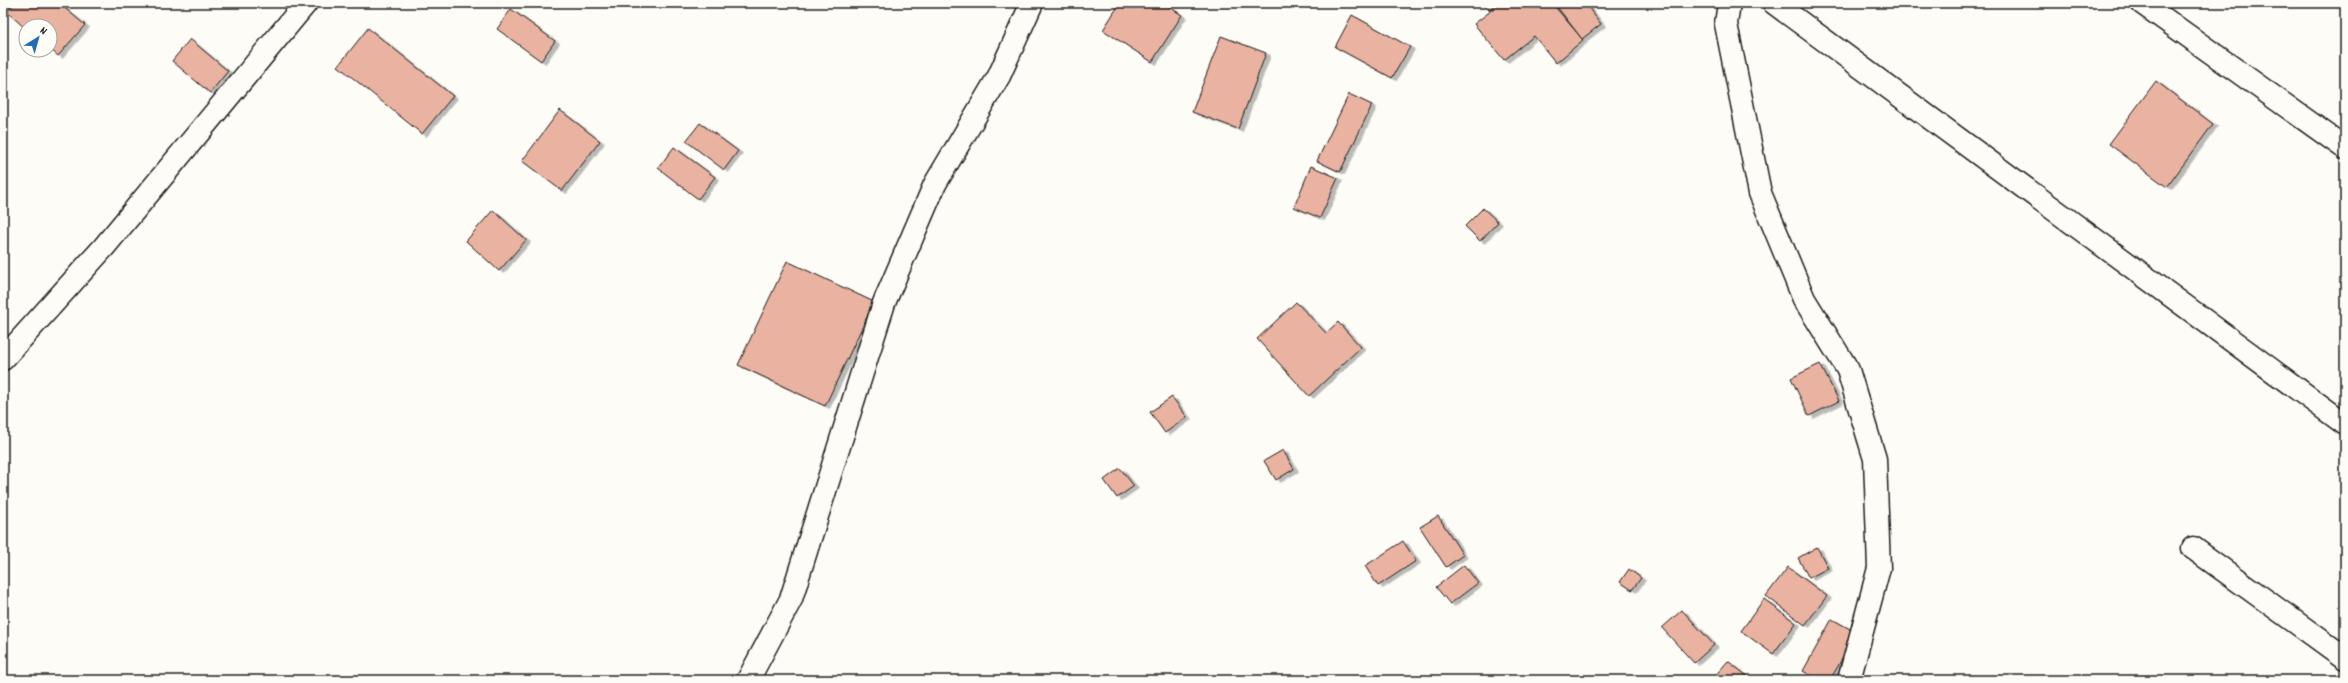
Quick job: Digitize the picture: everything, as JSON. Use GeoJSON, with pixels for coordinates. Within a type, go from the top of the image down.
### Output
{"type":"FeatureCollection","features":[{"type":"Feature","properties":{"kind":"street"},"geometry":{"type":"LineString","coordinates":[[3,359],[104,247],[306,3]]}},
{"type":"Feature","properties":{"kind":"street"},"geometry":{"type":"LineString","coordinates":[[748,680],[791,599],[884,303],[935,184],[999,76],[1032,3]]}},
{"type":"Feature","properties":{"kind":"street"},"geometry":{"type":"LineString","coordinates":[[1729,3],[1726,24],[1760,193],[1804,298],[1848,370],[1875,459],[1879,568],[1849,680]]}},
{"type":"Feature","properties":{"kind":"street"},"geometry":{"type":"LineString","coordinates":[[1774,3],[2345,424]]}},
{"type":"Feature","properties":{"kind":"street"},"geometry":{"type":"LineString","coordinates":[[2142,3],[2345,148]]}},
{"type":"Feature","properties":{"kind":"street"},"geometry":{"type":"LineString","coordinates":[[2193,548],[2345,658]]}},
{"type":"Feature","properties":{"kind":"building"},"geometry":{"type":"Polygon","coordinates":[[[15,3],[59,3],[85,25],[58,56],[58,18],[18,18],[18,22],[7,12],[15,3]]]}},
{"type":"Feature","properties":{"kind":"building"},"geometry":{"type":"Polygon","coordinates":[[[1120,3],[1163,3],[1182,15],[1152,62],[1103,30],[1120,3]]]}},
{"type":"Feature","properties":{"kind":"building"},"geometry":{"type":"Polygon","coordinates":[[[1482,3],[1496,3],[1490,10],[1482,3]]]}},
{"type":"Feature","properties":{"kind":"building"},"geometry":{"type":"Polygon","coordinates":[[[1501,3],[1552,3],[1583,40],[1556,63],[1534,36],[1504,60],[1474,24],[1501,3]]]}},
{"type":"Feature","properties":{"kind":"building"},"geometry":{"type":"Polygon","coordinates":[[[1554,3],[1585,3],[1601,24],[1582,39],[1554,3]]]}},
{"type":"Feature","properties":{"kind":"building"},"geometry":{"type":"Polygon","coordinates":[[[511,9],[555,41],[541,61],[497,29],[511,9]]]}},
{"type":"Feature","properties":{"kind":"building"},"geometry":{"type":"Polygon","coordinates":[[[1352,15],[1410,47],[1392,78],[1335,47],[1352,15]]]}},
{"type":"Feature","properties":{"kind":"building"},"geometry":{"type":"Polygon","coordinates":[[[368,28],[453,96],[422,134],[338,66],[368,28]]]}},
{"type":"Feature","properties":{"kind":"building"},"geometry":{"type":"Polygon","coordinates":[[[1221,36],[1266,53],[1238,129],[1192,112],[1221,36]]]}},
{"type":"Feature","properties":{"kind":"building"},"geometry":{"type":"Polygon","coordinates":[[[190,39],[228,71],[210,93],[172,61],[190,39]]]}},
{"type":"Feature","properties":{"kind":"building"},"geometry":{"type":"Polygon","coordinates":[[[2156,81],[2213,124],[2167,187],[2109,144],[2156,81]]]}},
{"type":"Feature","properties":{"kind":"building"},"geometry":{"type":"Polygon","coordinates":[[[1349,94],[1372,105],[1340,172],[1317,161],[1349,94]]]}},
{"type":"Feature","properties":{"kind":"building"},"geometry":{"type":"Polygon","coordinates":[[[560,110],[600,141],[562,191],[522,161],[560,110]]]}},
{"type":"Feature","properties":{"kind":"building"},"geometry":{"type":"Polygon","coordinates":[[[700,123],[738,151],[724,170],[686,141],[700,123]]]}},
{"type":"Feature","properties":{"kind":"building"},"geometry":{"type":"Polygon","coordinates":[[[674,147],[715,177],[698,199],[658,168],[674,147]]]}},
{"type":"Feature","properties":{"kind":"building"},"geometry":{"type":"Polygon","coordinates":[[[1311,166],[1338,178],[1320,218],[1294,207],[1311,166]]]}},
{"type":"Feature","properties":{"kind":"building"},"geometry":{"type":"Polygon","coordinates":[[[1483,208],[1498,222],[1480,241],[1465,226],[1483,208]]]}},
{"type":"Feature","properties":{"kind":"building"},"geometry":{"type":"Polygon","coordinates":[[[493,210],[526,240],[499,271],[466,241],[493,210]]]}},
{"type":"Feature","properties":{"kind":"building"},"geometry":{"type":"Polygon","coordinates":[[[787,261],[874,302],[825,406],[738,365],[787,261]]]}},
{"type":"Feature","properties":{"kind":"building"},"geometry":{"type":"Polygon","coordinates":[[[1296,302],[1326,333],[1338,322],[1361,347],[1309,396],[1257,339],[1296,302]]]}},
{"type":"Feature","properties":{"kind":"building"},"geometry":{"type":"Polygon","coordinates":[[[1820,364],[1839,401],[1809,416],[1791,378],[1820,364]]]}},
{"type":"Feature","properties":{"kind":"building"},"geometry":{"type":"Polygon","coordinates":[[[1172,397],[1187,417],[1165,433],[1150,412],[1172,397]]]}},
{"type":"Feature","properties":{"kind":"building"},"geometry":{"type":"Polygon","coordinates":[[[1283,450],[1294,469],[1276,480],[1264,461],[1283,450]]]}},
{"type":"Feature","properties":{"kind":"building"},"geometry":{"type":"Polygon","coordinates":[[[1120,468],[1134,486],[1117,498],[1104,480],[1120,468]]]}},
{"type":"Feature","properties":{"kind":"building"},"geometry":{"type":"Polygon","coordinates":[[[1438,516],[1463,555],[1446,567],[1420,527],[1438,516]]]}},
{"type":"Feature","properties":{"kind":"building"},"geometry":{"type":"Polygon","coordinates":[[[1403,541],[1416,561],[1378,586],[1365,566],[1403,541]]]}},
{"type":"Feature","properties":{"kind":"building"},"geometry":{"type":"Polygon","coordinates":[[[1817,547],[1828,568],[1809,578],[1798,558],[1817,547]]]}},
{"type":"Feature","properties":{"kind":"building"},"geometry":{"type":"Polygon","coordinates":[[[1464,565],[1478,583],[1450,604],[1436,587],[1464,565]]]}},
{"type":"Feature","properties":{"kind":"building"},"geometry":{"type":"Polygon","coordinates":[[[1788,567],[1827,596],[1805,625],[1766,596],[1788,567]]]}},
{"type":"Feature","properties":{"kind":"building"},"geometry":{"type":"Polygon","coordinates":[[[1629,569],[1641,578],[1632,590],[1620,582],[1629,569]]]}},
{"type":"Feature","properties":{"kind":"building"},"geometry":{"type":"Polygon","coordinates":[[[1764,599],[1796,623],[1773,654],[1741,631],[1764,599]]]}},
{"type":"Feature","properties":{"kind":"building"},"geometry":{"type":"Polygon","coordinates":[[[1682,610],[1714,645],[1694,663],[1662,628],[1682,610]]]}},
{"type":"Feature","properties":{"kind":"building"},"geometry":{"type":"Polygon","coordinates":[[[1832,619],[1857,633],[1830,680],[1818,680],[1803,671],[1832,619]]]}},
{"type":"Feature","properties":{"kind":"building"},"geometry":{"type":"Polygon","coordinates":[[[1728,661],[1747,676],[1743,680],[1717,680],[1714,677],[1728,661]]]}}]}
